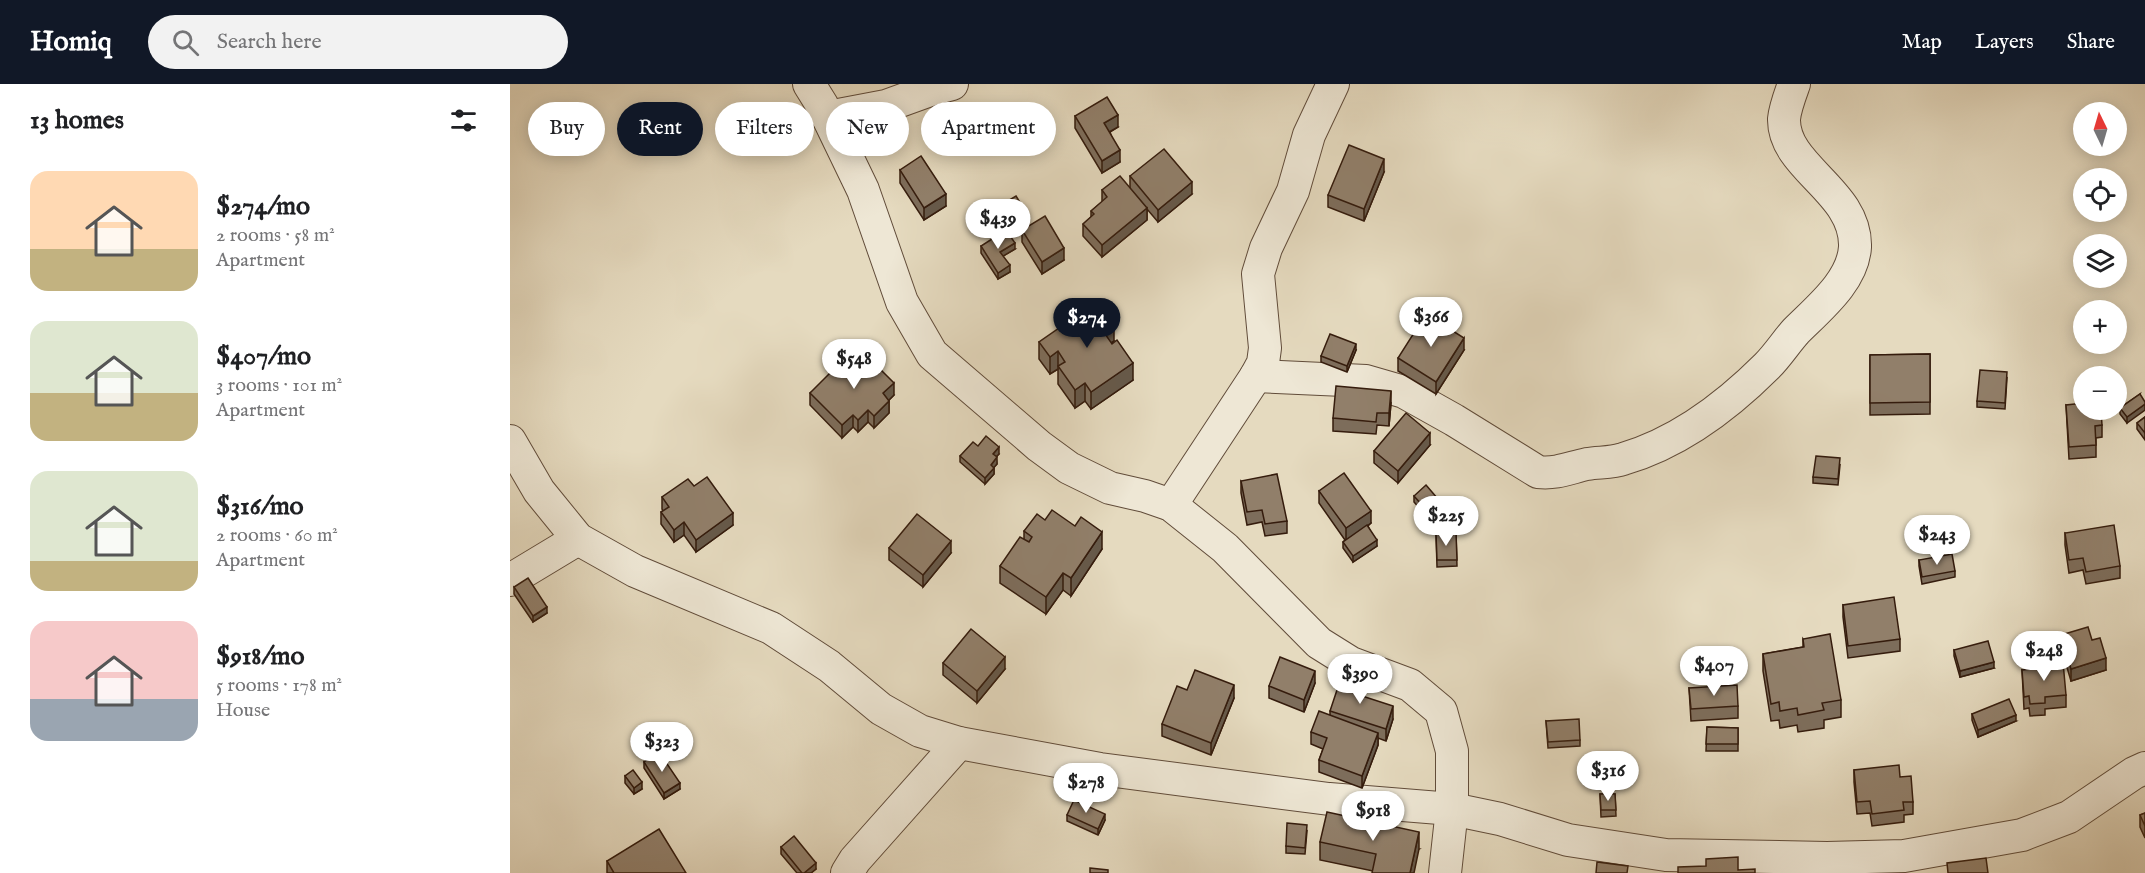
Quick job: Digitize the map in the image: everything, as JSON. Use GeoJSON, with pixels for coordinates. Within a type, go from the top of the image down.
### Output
{"type":"FeatureCollection","features":[{"type":"Feature","properties":{"kind":"street"},"geometry":{"type":"LineString","coordinates":[[809,84],[826,114]]}},
{"type":"Feature","properties":{"kind":"street"},"geometry":{"type":"LineString","coordinates":[[897,102],[952,84]]}},
{"type":"Feature","properties":{"kind":"street"},"geometry":{"type":"LineString","coordinates":[[1171,505],[1263,363],[1265,348],[1258,274],[1266,248],[1293,191],[1309,135],[1333,84]]}},
{"type":"Feature","properties":{"kind":"street"},"geometry":{"type":"LineString","coordinates":[[1256,376],[1366,381],[1404,392],[1538,472],[1554,473],[1585,465],[1620,460],[1651,450],[1691,428],[1768,364],[1783,344],[1823,304],[1850,271],[1855,246],[1850,222],[1837,198],[1803,162],[1788,140],[1784,119],[1794,84]]}},
{"type":"Feature","properties":{"kind":"street"},"geometry":{"type":"LineString","coordinates":[[847,156],[863,190],[902,302],[932,354],[1069,468],[1110,488],[1171,505],[1225,548],[1319,643],[1351,663],[1410,685],[1441,711],[1452,751],[1452,809],[1445,873]]}},
{"type":"Feature","properties":{"kind":"street"},"geometry":{"type":"LineString","coordinates":[[510,441],[539,491],[578,539],[635,571],[771,628],[829,666],[881,709],[920,731],[959,743],[1100,770],[1329,799],[1452,809],[1500,819],[1568,840],[1666,864],[1904,856],[2022,835],[2069,817],[2145,768]]}},
{"type":"Feature","properties":{"kind":"street"},"geometry":{"type":"LineString","coordinates":[[510,580],[578,539]]}},
{"type":"Feature","properties":{"kind":"street"},"geometry":{"type":"LineString","coordinates":[[847,873],[959,743]]}},
{"type":"Feature","properties":{"kind":"building"},"geometry":{"type":"Polygon","coordinates":[[[1107,97],[1118,115],[1104,123],[1120,150],[1102,161],[1075,116],[1107,97]]]}},
{"type":"Feature","properties":{"kind":"building"},"geometry":{"type":"Polygon","coordinates":[[[1349,145],[1384,159],[1364,209],[1328,195],[1349,145]]]}},
{"type":"Feature","properties":{"kind":"building"},"geometry":{"type":"Polygon","coordinates":[[[1164,149],[1192,182],[1158,210],[1130,176],[1164,149]]]}},
{"type":"Feature","properties":{"kind":"building"},"geometry":{"type":"Polygon","coordinates":[[[921,156],[946,194],[924,208],[900,170],[921,156]]]}},
{"type":"Feature","properties":{"kind":"building"},"geometry":{"type":"Polygon","coordinates":[[[1120,176],[1147,208],[1102,245],[1083,224],[1094,214],[1091,211],[1107,197],[1102,190],[1120,176]]]}},
{"type":"Feature","properties":{"kind":"building"},"geometry":{"type":"Polygon","coordinates":[[[1016,196],[1024,209],[1010,219],[1001,205],[1016,196]]]}},
{"type":"Feature","properties":{"kind":"building"},"geometry":{"type":"Polygon","coordinates":[[[1045,216],[1064,248],[1042,262],[1022,230],[1045,216]]]}},
{"type":"Feature","properties":{"kind":"building"},"geometry":{"type":"Polygon","coordinates":[[[1006,230],[1015,243],[1000,252],[1010,265],[998,273],[981,246],[1006,230]]]}},
{"type":"Feature","properties":{"kind":"building"},"geometry":{"type":"Polygon","coordinates":[[[1098,301],[1114,323],[1103,331],[1112,344],[1117,340],[1133,363],[1091,392],[1085,383],[1075,390],[1058,366],[1065,362],[1058,351],[1050,357],[1039,342],[1098,301]]]}},
{"type":"Feature","properties":{"kind":"building"},"geometry":{"type":"Polygon","coordinates":[[[1426,314],[1464,338],[1436,382],[1398,358],[1426,314]]]}},
{"type":"Feature","properties":{"kind":"building"},"geometry":{"type":"Polygon","coordinates":[[[1330,334],[1356,344],[1347,366],[1321,356],[1330,334]]]}},
{"type":"Feature","properties":{"kind":"building"},"geometry":{"type":"Polygon","coordinates":[[[863,352],[894,383],[883,393],[889,401],[874,416],[868,410],[858,420],[853,415],[842,425],[810,393],[836,367],[842,373],[863,352]]]}},
{"type":"Feature","properties":{"kind":"building"},"geometry":{"type":"Polygon","coordinates":[[[1930,354],[1930,402],[1870,403],[1870,355],[1930,354]]]}},
{"type":"Feature","properties":{"kind":"building"},"geometry":{"type":"Polygon","coordinates":[[[1980,370],[2007,372],[2005,403],[1977,401],[1980,370]]]}},
{"type":"Feature","properties":{"kind":"building"},"geometry":{"type":"Polygon","coordinates":[[[1336,386],[1391,391],[1389,413],[1377,413],[1376,422],[1333,418],[1336,386]]]}},
{"type":"Feature","properties":{"kind":"building"},"geometry":{"type":"Polygon","coordinates":[[[2140,394],[2145,402],[2127,417],[2127,403],[2140,394]]]}},
{"type":"Feature","properties":{"kind":"building"},"geometry":{"type":"Polygon","coordinates":[[[2073,404],[2073,420],[2102,420],[2102,425],[2095,426],[2096,445],[2069,447],[2066,405],[2073,404]]]}},
{"type":"Feature","properties":{"kind":"building"},"geometry":{"type":"Polygon","coordinates":[[[1406,413],[1430,433],[1398,471],[1374,451],[1406,413]]]}},
{"type":"Feature","properties":{"kind":"building"},"geometry":{"type":"Polygon","coordinates":[[[2145,417],[2145,433],[2137,423],[2145,417]]]}},
{"type":"Feature","properties":{"kind":"building"},"geometry":{"type":"Polygon","coordinates":[[[986,436],[999,447],[993,454],[997,457],[991,465],[994,468],[985,478],[960,456],[973,442],[978,446],[986,436]]]}},
{"type":"Feature","properties":{"kind":"building"},"geometry":{"type":"Polygon","coordinates":[[[1816,456],[1840,458],[1838,479],[1813,477],[1816,456]]]}},
{"type":"Feature","properties":{"kind":"building"},"geometry":{"type":"Polygon","coordinates":[[[1344,473],[1371,511],[1346,528],[1319,491],[1344,473]]]}},
{"type":"Feature","properties":{"kind":"building"},"geometry":{"type":"Polygon","coordinates":[[[1277,474],[1287,521],[1265,524],[1262,510],[1247,512],[1241,481],[1277,474]]]}},
{"type":"Feature","properties":{"kind":"building"},"geometry":{"type":"Polygon","coordinates":[[[707,477],[733,513],[696,540],[684,522],[674,530],[661,512],[669,507],[662,497],[688,479],[694,486],[707,477]]]}},
{"type":"Feature","properties":{"kind":"building"},"geometry":{"type":"Polygon","coordinates":[[[1426,485],[1450,513],[1438,523],[1414,496],[1426,485]]]}},
{"type":"Feature","properties":{"kind":"building"},"geometry":{"type":"Polygon","coordinates":[[[1052,510],[1075,526],[1081,517],[1102,532],[1071,578],[1063,573],[1046,597],[1000,566],[1020,537],[1029,542],[1032,537],[1024,531],[1037,514],[1045,520],[1052,510]]]}},
{"type":"Feature","properties":{"kind":"building"},"geometry":{"type":"Polygon","coordinates":[[[917,514],[951,541],[923,575],[889,548],[917,514]]]}},
{"type":"Feature","properties":{"kind":"building"},"geometry":{"type":"Polygon","coordinates":[[[1367,525],[1377,540],[1353,556],[1343,542],[1367,525]]]}},
{"type":"Feature","properties":{"kind":"building"},"geometry":{"type":"Polygon","coordinates":[[[2114,525],[2120,566],[2086,572],[2083,558],[2069,560],[2065,533],[2114,525]]]}},
{"type":"Feature","properties":{"kind":"building"},"geometry":{"type":"Polygon","coordinates":[[[1436,533],[1456,533],[1457,560],[1437,560],[1436,533]]]}},
{"type":"Feature","properties":{"kind":"building"},"geometry":{"type":"Polygon","coordinates":[[[1952,554],[1955,571],[1922,577],[1919,560],[1952,554]]]}},
{"type":"Feature","properties":{"kind":"building"},"geometry":{"type":"Polygon","coordinates":[[[528,578],[547,607],[533,616],[514,587],[528,578]]]}},
{"type":"Feature","properties":{"kind":"building"},"geometry":{"type":"Polygon","coordinates":[[[1894,597],[1900,639],[1848,646],[1843,605],[1894,597]]]}},
{"type":"Feature","properties":{"kind":"building"},"geometry":{"type":"Polygon","coordinates":[[[2088,627],[2092,640],[2100,638],[2106,658],[2071,669],[2061,635],[2088,627]]]}},
{"type":"Feature","properties":{"kind":"building"},"geometry":{"type":"Polygon","coordinates":[[[971,629],[1005,657],[977,691],[943,663],[971,629]]]}},
{"type":"Feature","properties":{"kind":"building"},"geometry":{"type":"Polygon","coordinates":[[[1830,634],[1841,700],[1822,703],[1824,710],[1798,715],[1797,708],[1780,711],[1779,702],[1771,704],[1763,654],[1804,647],[1803,639],[1830,634]]]}},
{"type":"Feature","properties":{"kind":"building"},"geometry":{"type":"Polygon","coordinates":[[[1988,641],[1994,662],[1960,671],[1954,650],[1988,641]]]}},
{"type":"Feature","properties":{"kind":"building"},"geometry":{"type":"Polygon","coordinates":[[[1280,657],[1315,671],[1304,700],[1269,686],[1280,657]]]}},
{"type":"Feature","properties":{"kind":"building"},"geometry":{"type":"Polygon","coordinates":[[[2063,662],[2066,695],[2045,697],[2045,703],[2030,704],[2029,696],[2024,697],[2022,670],[2042,668],[2042,663],[2063,662]]]}},
{"type":"Feature","properties":{"kind":"building"},"geometry":{"type":"Polygon","coordinates":[[[1195,670],[1234,685],[1211,743],[1162,724],[1177,686],[1187,690],[1195,670]]]}},
{"type":"Feature","properties":{"kind":"building"},"geometry":{"type":"Polygon","coordinates":[[[1341,678],[1362,685],[1359,695],[1393,706],[1386,729],[1330,711],[1341,678]]]}},
{"type":"Feature","properties":{"kind":"building"},"geometry":{"type":"Polygon","coordinates":[[[1737,685],[1738,706],[1691,709],[1689,688],[1737,685]]]}},
{"type":"Feature","properties":{"kind":"building"},"geometry":{"type":"Polygon","coordinates":[[[2009,699],[2016,715],[1978,730],[1972,714],[2009,699]]]}},
{"type":"Feature","properties":{"kind":"building"},"geometry":{"type":"Polygon","coordinates":[[[1319,711],[1378,733],[1362,776],[1319,760],[1327,738],[1311,732],[1319,711]]]}},
{"type":"Feature","properties":{"kind":"building"},"geometry":{"type":"Polygon","coordinates":[[[1579,719],[1580,740],[1548,742],[1546,721],[1579,719]]]}},
{"type":"Feature","properties":{"kind":"building"},"geometry":{"type":"Polygon","coordinates":[[[1707,727],[1738,728],[1738,744],[1706,744],[1707,727]]]}},
{"type":"Feature","properties":{"kind":"building"},"geometry":{"type":"Polygon","coordinates":[[[659,752],[680,783],[664,793],[644,762],[659,752]]]}},
{"type":"Feature","properties":{"kind":"building"},"geometry":{"type":"Polygon","coordinates":[[[1899,765],[1900,777],[1911,776],[1913,802],[1903,802],[1904,810],[1872,814],[1870,801],[1857,802],[1854,770],[1899,765]]]}},
{"type":"Feature","properties":{"kind":"building"},"geometry":{"type":"Polygon","coordinates":[[[633,770],[642,782],[634,788],[625,776],[633,770]]]}},
{"type":"Feature","properties":{"kind":"building"},"geometry":{"type":"Polygon","coordinates":[[[1600,794],[1615,794],[1616,810],[1601,810],[1600,794]]]}},
{"type":"Feature","properties":{"kind":"building"},"geometry":{"type":"Polygon","coordinates":[[[1074,800],[1105,814],[1098,829],[1067,815],[1074,800]]]}},
{"type":"Feature","properties":{"kind":"building"},"geometry":{"type":"Polygon","coordinates":[[[1327,812],[1419,832],[1410,873],[1372,873],[1376,854],[1320,842],[1327,812]]]}},
{"type":"Feature","properties":{"kind":"building"},"geometry":{"type":"Polygon","coordinates":[[[2145,813],[2145,826],[2140,815],[2145,813]]]}},
{"type":"Feature","properties":{"kind":"building"},"geometry":{"type":"Polygon","coordinates":[[[1287,823],[1307,825],[1305,848],[1286,846],[1287,823]]]}},
{"type":"Feature","properties":{"kind":"building"},"geometry":{"type":"Polygon","coordinates":[[[659,829],[686,873],[614,873],[607,861],[659,829]]]}},
{"type":"Feature","properties":{"kind":"building"},"geometry":{"type":"Polygon","coordinates":[[[794,836],[816,863],[804,873],[781,847],[794,836]]]}},
{"type":"Feature","properties":{"kind":"building"},"geometry":{"type":"Polygon","coordinates":[[[1738,857],[1738,870],[1755,869],[1755,873],[1678,873],[1678,867],[1706,866],[1706,859],[1738,857]]]}},
{"type":"Feature","properties":{"kind":"building"},"geometry":{"type":"Polygon","coordinates":[[[1986,858],[1988,873],[1948,873],[1947,863],[1986,858]]]}},
{"type":"Feature","properties":{"kind":"building"},"geometry":{"type":"Polygon","coordinates":[[[1597,862],[1628,866],[1627,873],[1596,873],[1597,862]]]}},
{"type":"Feature","properties":{"kind":"building"},"geometry":{"type":"Polygon","coordinates":[[[1090,868],[1108,870],[1108,873],[1090,873],[1090,868]]]}}]}
